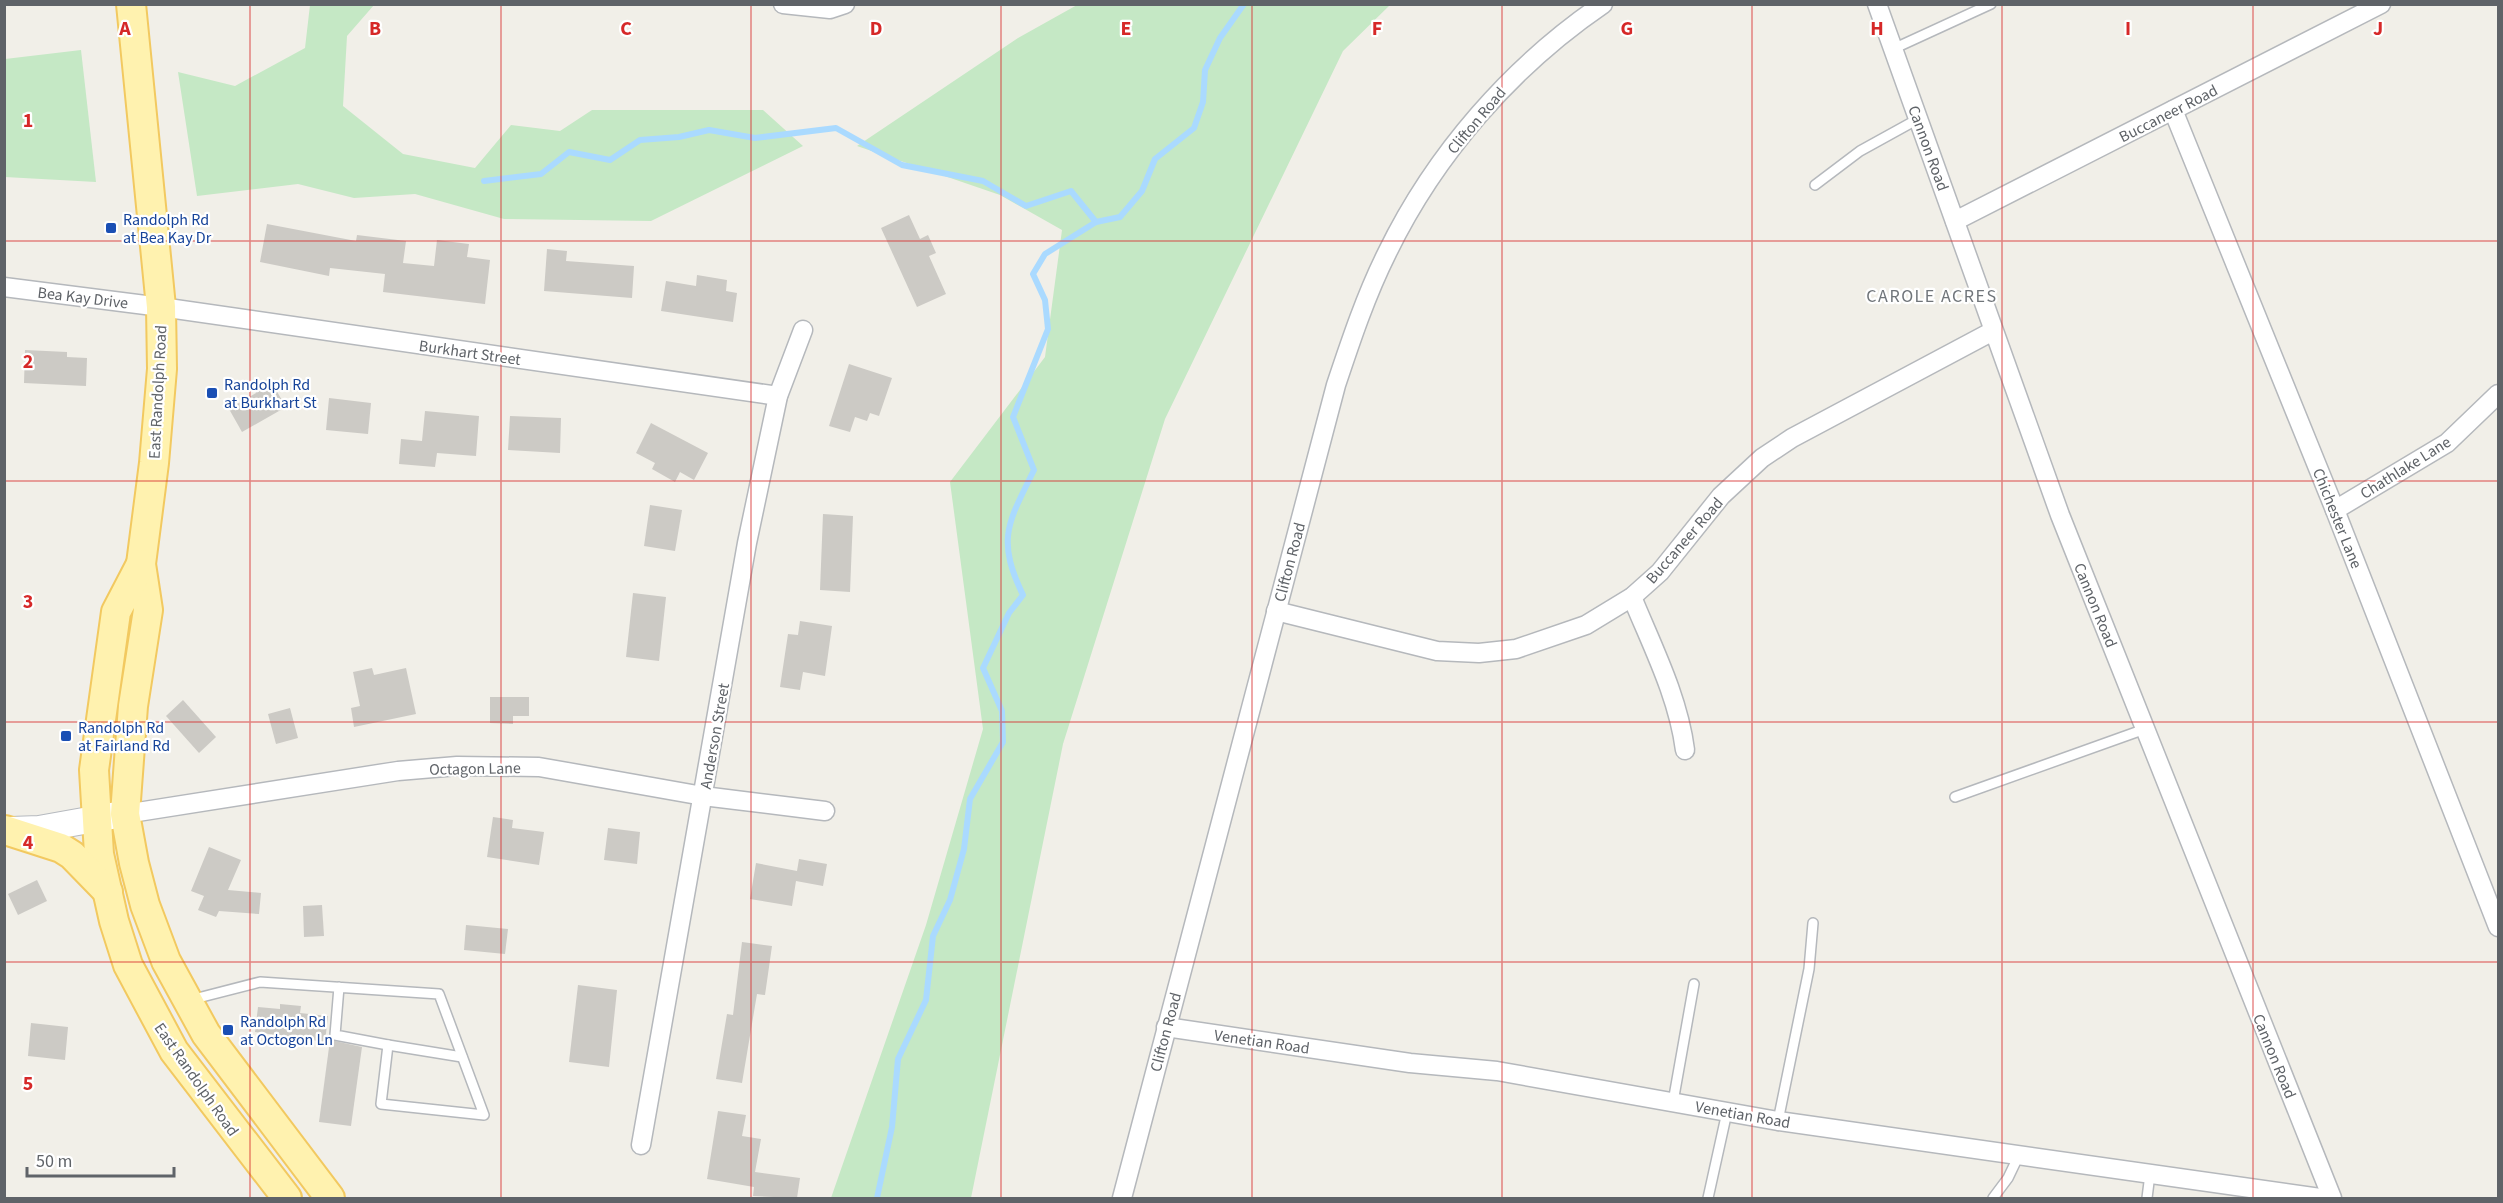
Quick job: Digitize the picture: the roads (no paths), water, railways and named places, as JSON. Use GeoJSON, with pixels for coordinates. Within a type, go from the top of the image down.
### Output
{"type":"FeatureCollection","features":[{"type":"Feature","properties":{"kind":"main road","name":"East Randolph Road"},"geometry":{"type":"LineString","coordinates":[[131,4],[161,307],[162,369],[154,463],[141,564],[148,610],[133,706],[125,814],[145,905],[166,961],[206,1034],[330,1198]]}},
{"type":"Feature","properties":{"kind":"main road","name":"East Randolph Road"},"geometry":{"type":"LineString","coordinates":[[141,564],[116,612],[94,770],[99,854],[114,921],[128,965],[174,1051],[287,1198]]}},
{"type":"Feature","properties":{"kind":"main road"},"geometry":{"type":"LineString","coordinates":[[5,830],[25,815],[72,810],[96,817],[125,814]]}},
{"type":"Feature","properties":{"kind":"main road"},"geometry":{"type":"LineString","coordinates":[[5,830],[61,848],[72,855],[108,892]]}},
{"type":"Feature","properties":{"kind":"street"},"geometry":{"type":"LineString","coordinates":[[783,4],[830,9],[845,4]]}},
{"type":"Feature","properties":{"kind":"street","name":"Clifton Road"},"geometry":{"type":"LineString","coordinates":[[1122,1198],[1336,385],[1360,315],[1387,252],[1430,178],[1466,130],[1503,86],[1603,4]]}},
{"type":"Feature","properties":{"kind":"street","name":"Cannon Road"},"geometry":{"type":"LineString","coordinates":[[1877,4],[2060,514],[2331,1198]]}},
{"type":"Feature","properties":{"kind":"street","name":"Buccaneer Road"},"geometry":{"type":"LineString","coordinates":[[1955,221],[2381,4]]}},
{"type":"Feature","properties":{"kind":"street","name":"Chichester Lane"},"geometry":{"type":"LineString","coordinates":[[2173,110],[2335,510],[2499,927]]}},
{"type":"Feature","properties":{"kind":"street","name":"Bea Kay Drive"},"geometry":{"type":"LineString","coordinates":[[4,287],[161,307]]}},
{"type":"Feature","properties":{"kind":"street","name":"Burkhart Street"},"geometry":{"type":"LineString","coordinates":[[161,307],[778,396]]}},
{"type":"Feature","properties":{"kind":"street","name":"Anderson Street"},"geometry":{"type":"LineString","coordinates":[[641,1145],[747,543],[778,396],[803,330]]}},
{"type":"Feature","properties":{"kind":"street","name":"Buccaneer Road"},"geometry":{"type":"LineString","coordinates":[[1276,611],[1437,651],[1479,653],[1516,649],[1586,625],[1632,597],[1660,572],[1721,496],[1762,459],[1792,438],[1993,331]]}},
{"type":"Feature","properties":{"kind":"street","name":"Chathlake Lane"},"geometry":{"type":"LineString","coordinates":[[2335,510],[2447,443],[2499,394]]}},
{"type":"Feature","properties":{"kind":"street"},"geometry":{"type":"LineString","coordinates":[[1632,597],[1682,726],[1685,750]]}},
{"type":"Feature","properties":{"kind":"street","name":"Octagon Lane"},"geometry":{"type":"LineString","coordinates":[[125,814],[398,771],[458,766],[539,767],[703,796],[825,811]]}},
{"type":"Feature","properties":{"kind":"street","name":"Venetian Road"},"geometry":{"type":"LineString","coordinates":[[1166,1027],[1410,1063],[1497,1071],[1778,1121],[2319,1198]]}},
{"type":"Feature","properties":{"kind":"lane"},"geometry":{"type":"LineString","coordinates":[[1893,49],[1991,4]]}},
{"type":"Feature","properties":{"kind":"lane"},"geometry":{"type":"LineString","coordinates":[[1815,185],[1860,151],[1918,119]]}},
{"type":"Feature","properties":{"kind":"lane"},"geometry":{"type":"LineString","coordinates":[[1954,797],[2145,729]]}},
{"type":"Feature","properties":{"kind":"lane"},"geometry":{"type":"LineString","coordinates":[[1778,1121],[1809,969],[1813,923]]}},
{"type":"Feature","properties":{"kind":"lane"},"geometry":{"type":"LineString","coordinates":[[188,1000],[260,982],[439,994],[484,1115],[381,1104],[388,1045]]}},
{"type":"Feature","properties":{"kind":"lane"},"geometry":{"type":"LineString","coordinates":[[1673,1102],[1694,984]]}},
{"type":"Feature","properties":{"kind":"lane"},"geometry":{"type":"LineString","coordinates":[[339,987],[334,1035],[462,1056]]}},
{"type":"Feature","properties":{"kind":"lane"},"geometry":{"type":"LineString","coordinates":[[1708,1198],[1727,1112]]}},
{"type":"Feature","properties":{"kind":"lane"},"geometry":{"type":"LineString","coordinates":[[1993,1198],[2008,1178],[2019,1155]]}},
{"type":"Feature","properties":{"kind":"lane"},"geometry":{"type":"LineString","coordinates":[[2147,1198],[2150,1174]]}},
{"type":"Feature","properties":{"kind":"waterway"},"geometry":{"type":"LineString","coordinates":[[877,1198],[892,1127],[898,1059],[926,1000],[933,936],[950,900],[964,849],[970,799],[1003,742],[1002,711],[983,668],[1009,613],[1023,595],[1010,559],[1009,531],[1012,518],[1034,470],[1013,417],[1048,329],[1045,300],[1033,274],[1045,254],[1096,222],[1120,217],[1142,191],[1155,159],[1194,128],[1203,102],[1205,70],[1220,38],[1244,4]]}},
{"type":"Feature","properties":{"kind":"waterway"},"geometry":{"type":"LineString","coordinates":[[484,181],[541,174],[569,152],[610,160],[640,140],[679,137],[709,130],[755,138],[836,128],[902,165],[983,181],[1026,206],[1071,191],[1096,222]]}},
{"type":"Feature","properties":{"kind":"place","name":"Randolph Rd at Bea Kay Dr"},"geometry":{"type":"Point","coordinates":[111,228]}},
{"type":"Feature","properties":{"kind":"place","name":"Randolph Rd at Burkhart St"},"geometry":{"type":"Point","coordinates":[212,393]}},
{"type":"Feature","properties":{"kind":"place","name":"Randolph Rd at Fairland Rd"},"geometry":{"type":"Point","coordinates":[66,736]}},
{"type":"Feature","properties":{"kind":"place","name":"Randolph Rd at Octogon Ln"},"geometry":{"type":"Point","coordinates":[228,1030]}},
{"type":"Feature","properties":{"kind":"district","name":"CAROLE ACRES"},"geometry":{"type":"Point","coordinates":[1932,296]}}]}
